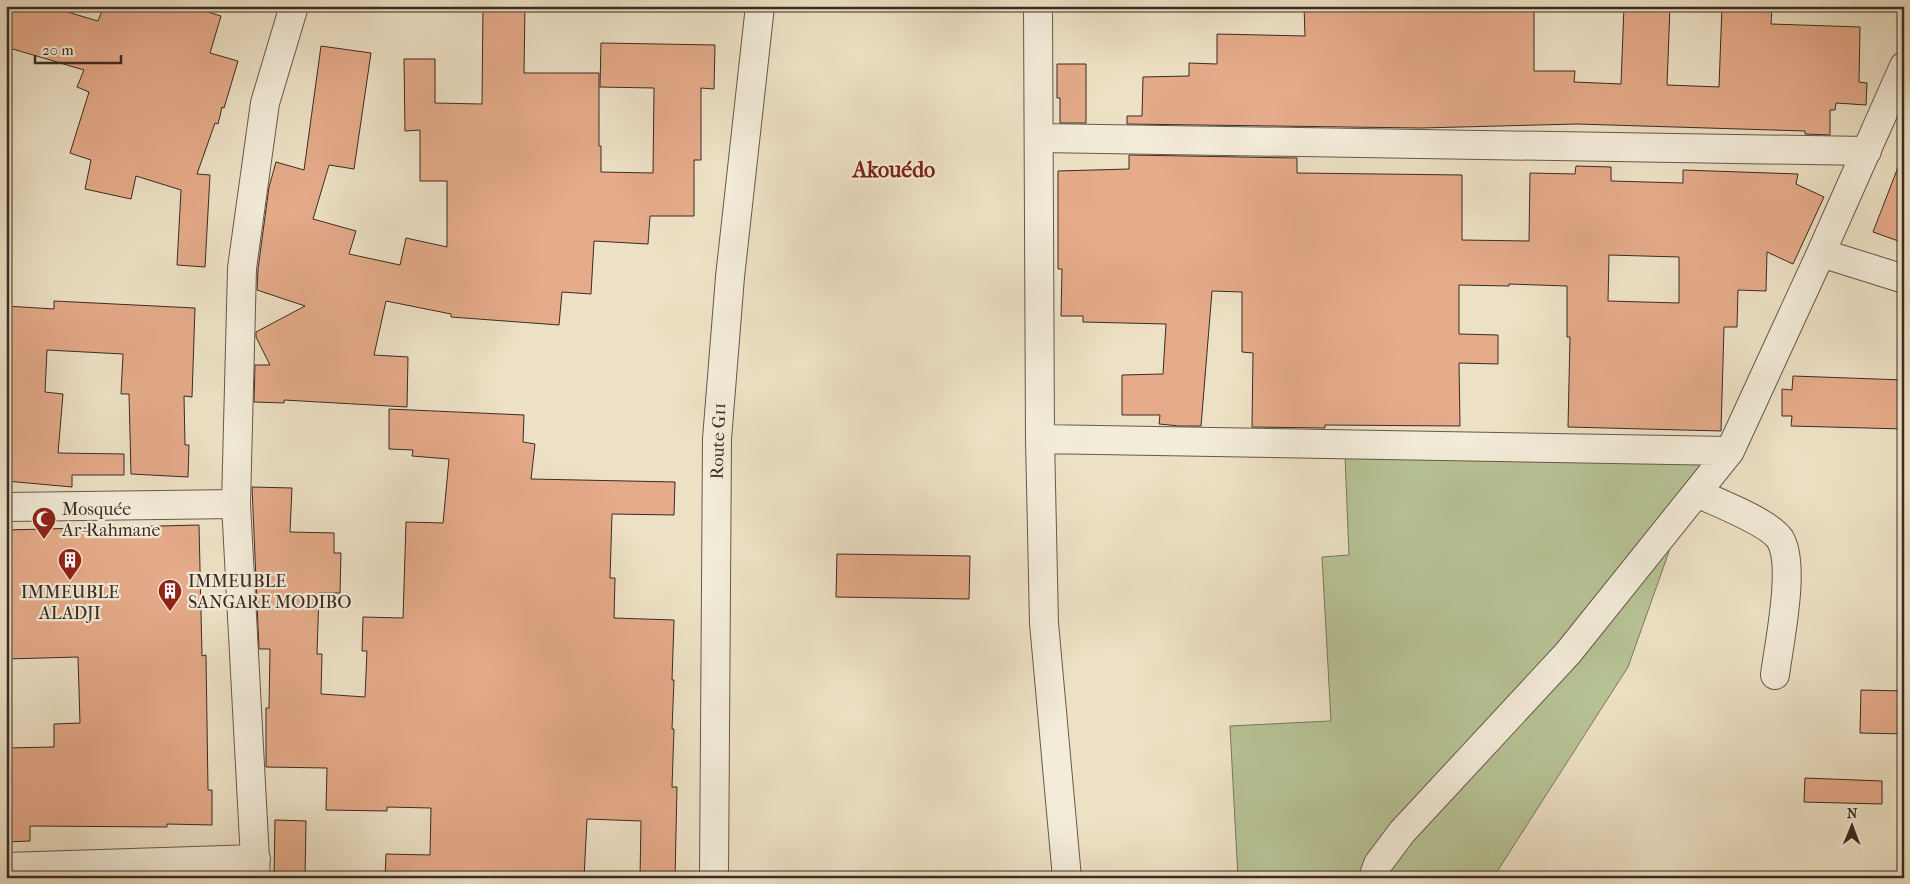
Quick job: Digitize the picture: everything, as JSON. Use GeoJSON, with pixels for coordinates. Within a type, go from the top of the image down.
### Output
{"type":"FeatureCollection","features":[{"type":"Feature","properties":{"kind":"street"},"geometry":{"type":"LineString","coordinates":[[6,867],[256,868],[236,504],[242,268],[265,103],[294,6]]}},
{"type":"Feature","properties":{"kind":"street","name":"Route G11"},"geometry":{"type":"LineString","coordinates":[[714,878],[717,439],[730,277],[760,6]]}},
{"type":"Feature","properties":{"kind":"street"},"geometry":{"type":"LineString","coordinates":[[1038,6],[1040,439],[1044,622],[1067,878]]}},
{"type":"Feature","properties":{"kind":"street"},"geometry":{"type":"LineString","coordinates":[[1373,878],[1378,864],[1402,832],[1568,653],[1730,451],[1904,66]]}},
{"type":"Feature","properties":{"kind":"street"},"geometry":{"type":"LineString","coordinates":[[1040,138],[1867,151]]}},
{"type":"Feature","properties":{"kind":"street"},"geometry":{"type":"LineString","coordinates":[[1821,253],[1904,279]]}},
{"type":"Feature","properties":{"kind":"street"},"geometry":{"type":"LineString","coordinates":[[1040,439],[1730,451]]}},
{"type":"Feature","properties":{"kind":"street"},"geometry":{"type":"LineString","coordinates":[[1697,493],[1766,526],[1779,538],[1786,555],[1788,578],[1775,675]]}},
{"type":"Feature","properties":{"kind":"street"},"geometry":{"type":"LineString","coordinates":[[6,507],[236,504]]}},
{"type":"Feature","properties":{"kind":"green space"},"geometry":{"type":"Polygon","coordinates":[[[1704,453],[1628,667],[1493,878],[1238,878],[1230,726],[1331,721],[1322,557],[1349,555],[1345,456],[1704,453]]]}},
{"type":"Feature","properties":{"kind":"building"},"geometry":{"type":"Polygon","coordinates":[[[11,6],[47,6],[98,21],[104,6],[188,6],[221,16],[210,53],[238,61],[224,108],[222,107],[218,124],[215,123],[197,174],[210,175],[205,267],[177,265],[181,190],[136,176],[131,199],[85,189],[91,160],[70,153],[89,92],[77,87],[84,70],[6,47],[6,20],[11,6]]]}},
{"type":"Feature","properties":{"kind":"building"},"geometry":{"type":"Polygon","coordinates":[[[483,6],[525,6],[524,73],[599,73],[601,172],[653,173],[654,88],[600,87],[601,43],[715,45],[714,89],[701,88],[701,160],[694,160],[694,216],[650,216],[648,244],[594,241],[591,294],[562,292],[559,325],[451,317],[451,314],[386,301],[374,355],[408,357],[407,407],[284,400],[284,403],[254,402],[255,365],[270,365],[256,337],[256,332],[305,306],[257,290],[258,269],[269,187],[276,162],[304,170],[321,46],[371,53],[354,169],[329,165],[313,219],[356,231],[349,254],[400,265],[406,238],[447,247],[447,181],[420,181],[420,130],[405,131],[404,59],[435,59],[435,103],[482,104],[483,6]]]}},
{"type":"Feature","properties":{"kind":"building"},"geometry":{"type":"Polygon","coordinates":[[[1304,6],[1534,6],[1534,71],[1575,71],[1574,82],[1621,84],[1624,6],[1670,6],[1667,85],[1719,87],[1722,6],[1772,6],[1771,24],[1860,27],[1859,82],[1867,83],[1866,105],[1836,103],[1835,110],[1830,110],[1830,135],[1805,134],[1805,131],[1577,124],[1421,128],[1127,124],[1127,116],[1142,116],[1143,77],[1189,76],[1189,63],[1217,64],[1217,34],[1305,36],[1304,6]]]}},
{"type":"Feature","properties":{"kind":"building"},"geometry":{"type":"Polygon","coordinates":[[[1057,64],[1086,64],[1086,123],[1060,123],[1060,98],[1057,98],[1057,64]]]}},
{"type":"Feature","properties":{"kind":"building"},"geometry":{"type":"Polygon","coordinates":[[[1129,155],[1297,158],[1297,173],[1462,175],[1462,240],[1529,241],[1530,173],[1575,174],[1576,166],[1611,167],[1611,181],[1683,183],[1683,170],[1798,174],[1796,184],[1824,197],[1793,264],[1767,252],[1766,291],[1738,290],[1737,327],[1724,327],[1721,431],[1568,427],[1570,337],[1567,337],[1567,286],[1509,284],[1509,286],[1459,285],[1459,334],[1498,335],[1498,364],[1459,363],[1460,426],[1325,425],[1325,428],[1252,427],[1253,353],[1242,352],[1242,292],[1212,291],[1201,426],[1179,426],[1159,424],[1160,415],[1122,415],[1122,375],[1163,374],[1166,324],[1083,322],[1083,316],[1061,316],[1062,269],[1058,269],[1058,171],[1129,169],[1129,155]],[[1609,255],[1608,301],[1679,303],[1679,257],[1609,255]]]}},
{"type":"Feature","properties":{"kind":"building"},"geometry":{"type":"Polygon","coordinates":[[[1902,157],[1904,157],[1904,243],[1873,232],[1902,157]]]}},
{"type":"Feature","properties":{"kind":"building"},"geometry":{"type":"Polygon","coordinates":[[[54,301],[195,308],[192,397],[184,396],[185,445],[189,445],[188,477],[131,474],[129,394],[121,394],[123,354],[47,350],[45,392],[63,394],[58,453],[124,454],[124,475],[72,475],[72,487],[6,481],[6,306],[54,309],[54,301]]]}},
{"type":"Feature","properties":{"kind":"building"},"geometry":{"type":"Polygon","coordinates":[[[1793,376],[1904,380],[1904,429],[1791,426],[1792,416],[1782,416],[1782,389],[1792,390],[1793,376]]]}},
{"type":"Feature","properties":{"kind":"building"},"geometry":{"type":"Polygon","coordinates":[[[389,409],[524,415],[523,442],[535,444],[531,479],[675,482],[674,515],[612,514],[610,578],[615,578],[614,618],[674,620],[672,787],[677,787],[675,878],[640,878],[641,821],[587,819],[584,878],[385,878],[386,854],[430,855],[431,808],[387,807],[387,811],[326,810],[327,768],[266,767],[266,708],[269,708],[270,649],[259,649],[252,487],[292,488],[290,532],[334,533],[334,553],[341,553],[340,593],[319,593],[317,654],[322,654],[321,694],[365,697],[367,651],[362,651],[363,617],[403,618],[406,522],[443,523],[449,459],[412,456],[413,450],[389,449],[389,409]]]}},
{"type":"Feature","properties":{"kind":"building"},"geometry":{"type":"Polygon","coordinates":[[[199,525],[202,656],[206,655],[208,790],[212,790],[212,825],[167,824],[167,827],[30,826],[30,841],[6,842],[6,748],[54,747],[54,724],[80,723],[78,657],[6,659],[6,530],[199,525]]]}},
{"type":"Feature","properties":{"kind":"building"},"geometry":{"type":"Polygon","coordinates":[[[837,554],[970,556],[969,599],[836,597],[837,554]]]}},
{"type":"Feature","properties":{"kind":"building"},"geometry":{"type":"Polygon","coordinates":[[[1861,690],[1904,691],[1904,734],[1860,733],[1861,690]]]}},
{"type":"Feature","properties":{"kind":"building"},"geometry":{"type":"Polygon","coordinates":[[[1805,778],[1882,781],[1882,804],[1804,802],[1805,778]]]}},
{"type":"Feature","properties":{"kind":"building"},"geometry":{"type":"Polygon","coordinates":[[[275,820],[306,821],[305,878],[274,878],[275,820]]]}},
{"type":"Feature","properties":{"kind":"place","name":"Mosquée Ar-Rahmane"},"geometry":{"type":"Point","coordinates":[44,540]}},
{"type":"Feature","properties":{"kind":"place","name":"IMMEUBLE ALADJI"},"geometry":{"type":"Point","coordinates":[70,581]}},
{"type":"Feature","properties":{"kind":"place","name":"IMMEUBLE SANGARE MODIBO"},"geometry":{"type":"Point","coordinates":[170,612]}},
{"type":"Feature","properties":{"kind":"district","name":"Akouédo"},"geometry":{"type":"Point","coordinates":[894,169]}}]}
